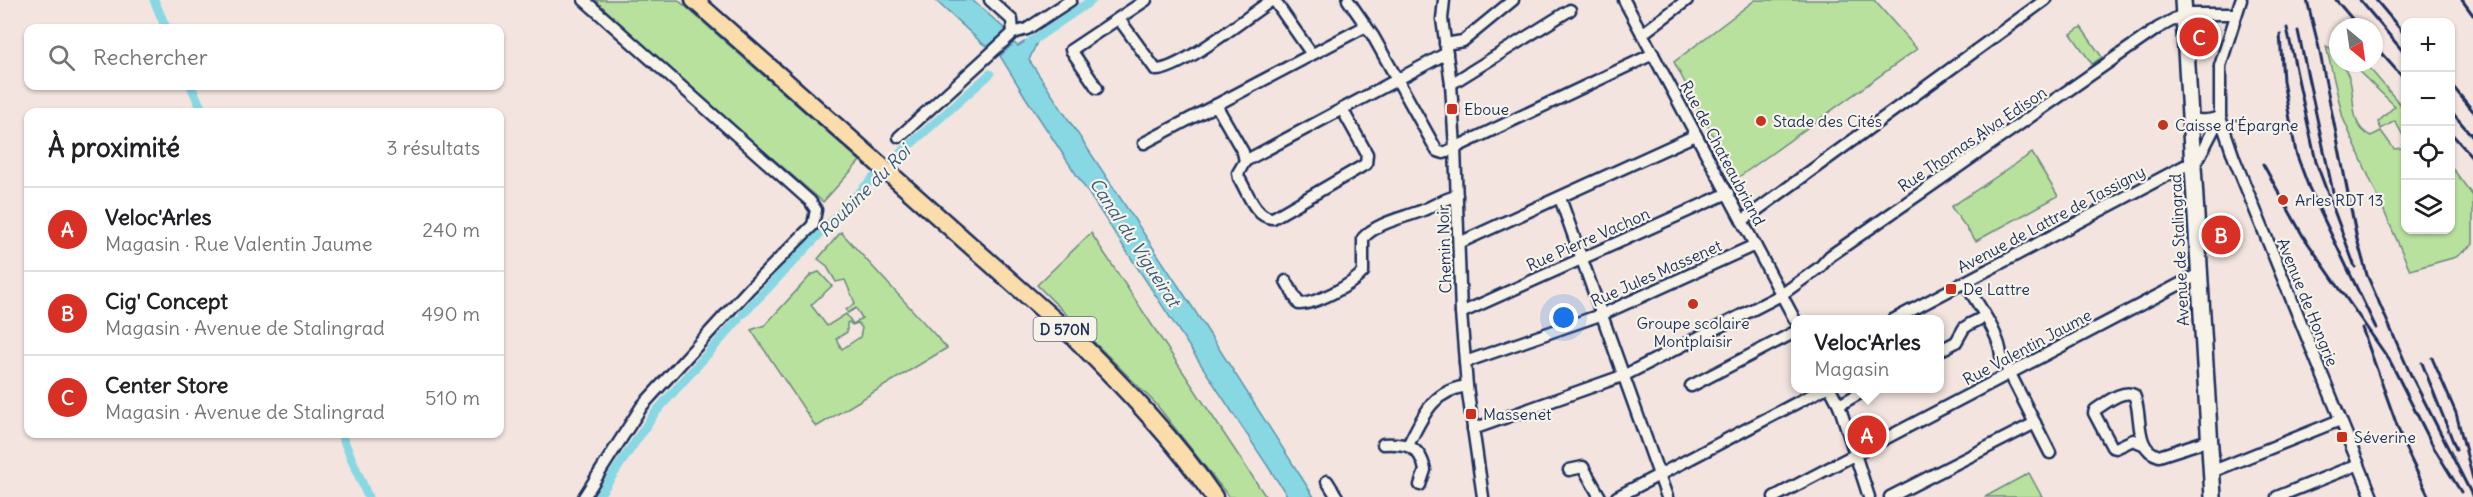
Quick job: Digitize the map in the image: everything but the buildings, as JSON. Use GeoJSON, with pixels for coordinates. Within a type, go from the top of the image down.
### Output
{"type":"FeatureCollection","features":[{"type":"Feature","properties":{"kind":"main road","name":"D 570N"},"geometry":{"type":"LineString","coordinates":[[694,0],[1023,290],[1124,387],[1170,440],[1214,497]]}},
{"type":"Feature","properties":{"kind":"main road","name":"Avenue de Stalingrad"},"geometry":{"type":"LineString","coordinates":[[2183,7],[2212,497]]}},
{"type":"Feature","properties":{"kind":"street"},"geometry":{"type":"LineString","coordinates":[[584,0],[810,201],[816,210],[813,225],[749,289],[642,406],[584,497]]}},
{"type":"Feature","properties":{"kind":"street"},"geometry":{"type":"LineString","coordinates":[[990,0],[1012,20],[1011,35]]}},
{"type":"Feature","properties":{"kind":"street"},"geometry":{"type":"LineString","coordinates":[[899,137],[994,53],[1011,35],[1027,29],[1071,0]]}},
{"type":"Feature","properties":{"kind":"street"},"geometry":{"type":"LineString","coordinates":[[1097,88],[1071,50],[1146,0]]}},
{"type":"Feature","properties":{"kind":"street"},"geometry":{"type":"LineString","coordinates":[[1119,19],[1156,70],[1164,70],[1200,50],[1273,0],[1311,53]]}},
{"type":"Feature","properties":{"kind":"street"},"geometry":{"type":"LineString","coordinates":[[1348,0],[1372,36],[1437,151],[1444,153],[1460,143],[1653,54]]}},
{"type":"Feature","properties":{"kind":"street","name":"Chemin Noir"},"geometry":{"type":"LineString","coordinates":[[1444,0],[1442,19],[1455,148],[1461,313],[1467,386],[1483,497]]}},
{"type":"Feature","properties":{"kind":"street"},"geometry":{"type":"LineString","coordinates":[[1342,109],[1367,154],[1366,164],[1274,218],[1260,214],[1239,178],[1238,173],[1245,161],[1462,41],[1513,0]]}},
{"type":"Feature","properties":{"kind":"street","name":"Rue de Chateaubriand"},"geometry":{"type":"LineString","coordinates":[[1624,0],[1792,315]]}},
{"type":"Feature","properties":{"kind":"street"},"geometry":{"type":"LineString","coordinates":[[1642,34],[1687,0]]}},
{"type":"Feature","properties":{"kind":"street"},"geometry":{"type":"LineString","coordinates":[[1742,221],[2045,0]]}},
{"type":"Feature","properties":{"kind":"street","name":"Avenue de Hongrie"},"geometry":{"type":"LineString","coordinates":[[2241,0],[2220,66],[2220,117],[2238,169],[2372,497]]}},
{"type":"Feature","properties":{"kind":"street"},"geometry":{"type":"LineString","coordinates":[[2183,7],[2236,14]]}},
{"type":"Feature","properties":{"kind":"street","name":"Rue Thomas Alva Edison"},"geometry":{"type":"LineString","coordinates":[[1473,429],[1625,375],[1781,295],[1820,267],[1830,256],[2158,28],[2183,7]]}},
{"type":"Feature","properties":{"kind":"street"},"geometry":{"type":"LineString","coordinates":[[1450,84],[1570,10]]}},
{"type":"Feature","properties":{"kind":"street"},"geometry":{"type":"LineString","coordinates":[[1144,142],[1366,26]]}},
{"type":"Feature","properties":{"kind":"street"},"geometry":{"type":"LineString","coordinates":[[1216,105],[1243,152],[1245,161]]}},
{"type":"Feature","properties":{"kind":"street"},"geometry":{"type":"LineString","coordinates":[[2189,107],[2194,118],[2198,120],[2220,117]]}},
{"type":"Feature","properties":{"kind":"street"},"geometry":{"type":"LineString","coordinates":[[2192,167],[2220,117]]}},
{"type":"Feature","properties":{"kind":"street"},"geometry":{"type":"LineString","coordinates":[[1459,243],[1696,135]]}},
{"type":"Feature","properties":{"kind":"street","name":"Avenue de Lattre de Tassigny"},"geometry":{"type":"LineString","coordinates":[[1902,315],[2192,167]]}},
{"type":"Feature","properties":{"kind":"street","name":"Rue Pierre Vachon"},"geometry":{"type":"LineString","coordinates":[[1461,313],[1728,193]]}},
{"type":"Feature","properties":{"kind":"street"},"geometry":{"type":"LineString","coordinates":[[1286,281],[1299,304],[1309,304],[1356,280],[1363,272],[1363,238],[1368,233],[1398,217],[1419,212],[1456,196]]}},
{"type":"Feature","properties":{"kind":"street"},"geometry":{"type":"LineString","coordinates":[[1560,198],[1667,497]]}},
{"type":"Feature","properties":{"kind":"street","name":"Rue Jules Massenet"},"geometry":{"type":"LineString","coordinates":[[1466,362],[1603,314],[1755,245]]}},
{"type":"Feature","properties":{"kind":"street","name":"Rue Valentin Jaume"},"geometry":{"type":"LineString","coordinates":[[1774,497],[2199,274]]}},
{"type":"Feature","properties":{"kind":"street"},"geometry":{"type":"LineString","coordinates":[[1965,282],[2000,348],[2001,357],[2050,453]]}},
{"type":"Feature","properties":{"kind":"street"},"geometry":{"type":"LineString","coordinates":[[1944,348],[1960,339],[1964,328],[1984,317]]}},
{"type":"Feature","properties":{"kind":"street"},"geometry":{"type":"LineString","coordinates":[[1691,386],[1791,334]]}},
{"type":"Feature","properties":{"kind":"street"},"geometry":{"type":"LineString","coordinates":[[1408,445],[1430,403],[1459,387],[1467,386]]}},
{"type":"Feature","properties":{"kind":"street"},"geometry":{"type":"LineString","coordinates":[[2143,444],[2139,407],[2134,395],[2129,392],[2121,394],[2096,410],[2094,413],[2112,447],[2116,448],[2133,440],[2143,444],[2153,454],[2159,456],[2209,440]]}},
{"type":"Feature","properties":{"kind":"street"},"geometry":{"type":"LineString","coordinates":[[1617,497],[1815,393]]}},
{"type":"Feature","properties":{"kind":"street"},"geometry":{"type":"LineString","coordinates":[[1833,393],[1839,405],[1869,497]]}},
{"type":"Feature","properties":{"kind":"street"},"geometry":{"type":"LineString","coordinates":[[1839,405],[1860,393]]}},
{"type":"Feature","properties":{"kind":"street"},"geometry":{"type":"LineString","coordinates":[[2211,472],[2340,420]]}},
{"type":"Feature","properties":{"kind":"street"},"geometry":{"type":"LineString","coordinates":[[1890,497],[2035,423]]}},
{"type":"Feature","properties":{"kind":"street"},"geometry":{"type":"LineString","coordinates":[[1383,444],[1408,445],[1424,465],[1425,470],[1420,485]]}},
{"type":"Feature","properties":{"kind":"street"},"geometry":{"type":"LineString","coordinates":[[2277,497],[2359,464]]}},
{"type":"Feature","properties":{"kind":"street"},"geometry":{"type":"LineString","coordinates":[[1569,470],[1583,467],[1600,497]]}},
{"type":"Feature","properties":{"kind":"street"},"geometry":{"type":"LineString","coordinates":[[1328,481],[1337,497]]}},
{"type":"Feature","properties":{"kind":"green space"},"geometry":{"type":"Polygon","coordinates":[[[595,0],[678,0],[860,161],[823,202],[681,79],[595,0]]]}},
{"type":"Feature","properties":{"kind":"green space","name":"Stade des Cités"},"geometry":{"type":"Polygon","coordinates":[[[1755,0],[1874,0],[1917,49],[1736,179],[1674,62],[1755,0]]]}},
{"type":"Feature","properties":{"kind":"green space"},"geometry":{"type":"Polygon","coordinates":[[[2081,27],[2102,57],[2092,64],[2071,34],[2081,27]]]}},
{"type":"Feature","properties":{"kind":"green space"},"geometry":{"type":"Polygon","coordinates":[[[2332,72],[2346,72],[2348,75],[2356,117],[2363,131],[2371,136],[2381,131],[2394,149],[2401,148],[2401,234],[2455,234],[2455,171],[2473,196],[2473,244],[2456,257],[2410,270],[2343,118],[2332,72]]]}},
{"type":"Feature","properties":{"kind":"green space"},"geometry":{"type":"Polygon","coordinates":[[[2359,72],[2373,72],[2401,105],[2401,132],[2395,121],[2381,129],[2378,122],[2395,106],[2359,72]]]}},
{"type":"Feature","properties":{"kind":"green space"},"geometry":{"type":"Polygon","coordinates":[[[2032,153],[2058,196],[1976,241],[1951,207],[2032,153]]]}},
{"type":"Feature","properties":{"kind":"green space"},"geometry":{"type":"Polygon","coordinates":[[[841,232],[947,348],[816,427],[751,330],[765,325],[811,275],[819,272],[832,286],[811,305],[827,326],[846,314],[853,324],[862,318],[856,308],[848,313],[846,310],[855,303],[845,280],[836,282],[826,265],[818,259],[841,232]],[[847,323],[847,332],[836,339],[842,349],[860,337],[862,328],[858,323],[852,325],[847,323]]]}},
{"type":"Feature","properties":{"kind":"green space"},"geometry":{"type":"Polygon","coordinates":[[[1091,233],[1266,497],[1229,497],[1156,404],[1037,285],[1091,233]]]}},
{"type":"Feature","properties":{"kind":"green space"},"geometry":{"type":"Polygon","coordinates":[[[2029,473],[2042,497],[1985,497],[2029,473]]]}},
{"type":"Feature","properties":{"kind":"water"},"geometry":{"type":"Polygon","coordinates":[[[935,0],[972,0],[1005,29],[1006,34],[992,48],[983,44],[935,0]]]}},
{"type":"Feature","properties":{"kind":"water","name":"Canal du Vigueirat"},"geometry":{"type":"Polygon","coordinates":[[[1032,37],[1037,37],[1038,40],[1029,60],[1193,308],[1314,497],[1288,497],[1000,56],[1014,43],[1018,46],[1032,37]]]}},
{"type":"Feature","properties":{"kind":"waterway"},"geometry":{"type":"LineString","coordinates":[[154,0],[164,24]]}},
{"type":"Feature","properties":{"kind":"waterway","name":"Roubine du Roi"},"geometry":{"type":"LineString","coordinates":[[1029,43],[1092,0]]}},
{"type":"Feature","properties":{"kind":"waterway","name":"Roubine du Roi"},"geometry":{"type":"LineString","coordinates":[[743,314],[877,174],[990,74]]}},
{"type":"Feature","properties":{"kind":"waterway"},"geometry":{"type":"LineString","coordinates":[[193,90],[201,108]]}},
{"type":"Feature","properties":{"kind":"waterway","name":"Roubine du Roi"},"geometry":{"type":"LineString","coordinates":[[598,497],[654,414],[738,320]]}},
{"type":"Feature","properties":{"kind":"waterway"},"geometry":{"type":"LineString","coordinates":[[343,438],[368,497]]}},
{"type":"Feature","properties":{"kind":"railway"},"geometry":{"type":"LineString","coordinates":[[2307,0],[2319,48],[2357,239],[2367,275],[2409,371],[2473,497]]}},
{"type":"Feature","properties":{"kind":"railway"},"geometry":{"type":"LineString","coordinates":[[2336,0],[2351,18]]}},
{"type":"Feature","properties":{"kind":"railway"},"geometry":{"type":"LineString","coordinates":[[2360,0],[2401,49]]}},
{"type":"Feature","properties":{"kind":"railway"},"geometry":{"type":"LineString","coordinates":[[2376,0],[2401,30]]}},
{"type":"Feature","properties":{"kind":"railway"},"geometry":{"type":"LineString","coordinates":[[2462,0],[2473,15]]}},
{"type":"Feature","properties":{"kind":"railway"},"geometry":{"type":"LineString","coordinates":[[2287,28],[2316,162],[2355,267]]}},
{"type":"Feature","properties":{"kind":"railway"},"geometry":{"type":"LineString","coordinates":[[2298,31],[2333,192]]}},
{"type":"Feature","properties":{"kind":"railway"},"geometry":{"type":"LineString","coordinates":[[2280,34],[2283,81],[2296,153],[2309,188],[2376,328]]}},
{"type":"Feature","properties":{"kind":"railway"},"geometry":{"type":"LineString","coordinates":[[2383,55],[2401,75]]}},
{"type":"Feature","properties":{"kind":"railway"},"geometry":{"type":"LineString","coordinates":[[2455,89],[2473,111]]}},
{"type":"Feature","properties":{"kind":"railway"},"geometry":{"type":"LineString","coordinates":[[2455,116],[2473,137]]}},
{"type":"Feature","properties":{"kind":"railway"},"geometry":{"type":"LineString","coordinates":[[2455,138],[2473,158]]}},
{"type":"Feature","properties":{"kind":"railway"},"geometry":{"type":"LineString","coordinates":[[2263,164],[2303,236],[2390,361],[2434,448],[2461,492]]}},
{"type":"Feature","properties":{"kind":"railway"},"geometry":{"type":"LineString","coordinates":[[2362,328],[2404,445],[2429,497]]}},
{"type":"Feature","properties":{"kind":"railway"},"geometry":{"type":"LineString","coordinates":[[2432,358],[2456,413],[2473,479]]}},
{"type":"Feature","properties":{"kind":"railway"},"geometry":{"type":"LineString","coordinates":[[2422,363],[2456,449]]}},
{"type":"Feature","properties":{"kind":"place","name":"Center Store"},"geometry":{"type":"Point","coordinates":[2199,37]}},
{"type":"Feature","properties":{"kind":"place","name":"Eboue"},"geometry":{"type":"Point","coordinates":[1452,109]}},
{"type":"Feature","properties":{"kind":"place","name":"Stade des Cités"},"geometry":{"type":"Point","coordinates":[1761,121]}},
{"type":"Feature","properties":{"kind":"place","name":"Caisse d'Épargne"},"geometry":{"type":"Point","coordinates":[2163,125]}},
{"type":"Feature","properties":{"kind":"place","name":"Arles RDT 13"},"geometry":{"type":"Point","coordinates":[2283,200]}},
{"type":"Feature","properties":{"kind":"place","name":"Cig' Concept"},"geometry":{"type":"Point","coordinates":[2221,235]}},
{"type":"Feature","properties":{"kind":"place","name":"De Lattre"},"geometry":{"type":"Point","coordinates":[1951,289]}},
{"type":"Feature","properties":{"kind":"place","name":"Groupe scolaire Montplaisir"},"geometry":{"type":"Point","coordinates":[1693,304]}},
{"type":"Feature","properties":{"kind":"place","name":"Massenet"},"geometry":{"type":"Point","coordinates":[1471,414]}},
{"type":"Feature","properties":{"kind":"place","name":"Veloc'Arles"},"geometry":{"type":"Point","coordinates":[1867,435]}},
{"type":"Feature","properties":{"kind":"place","name":"Séverine"},"geometry":{"type":"Point","coordinates":[2342,437]}}]}
